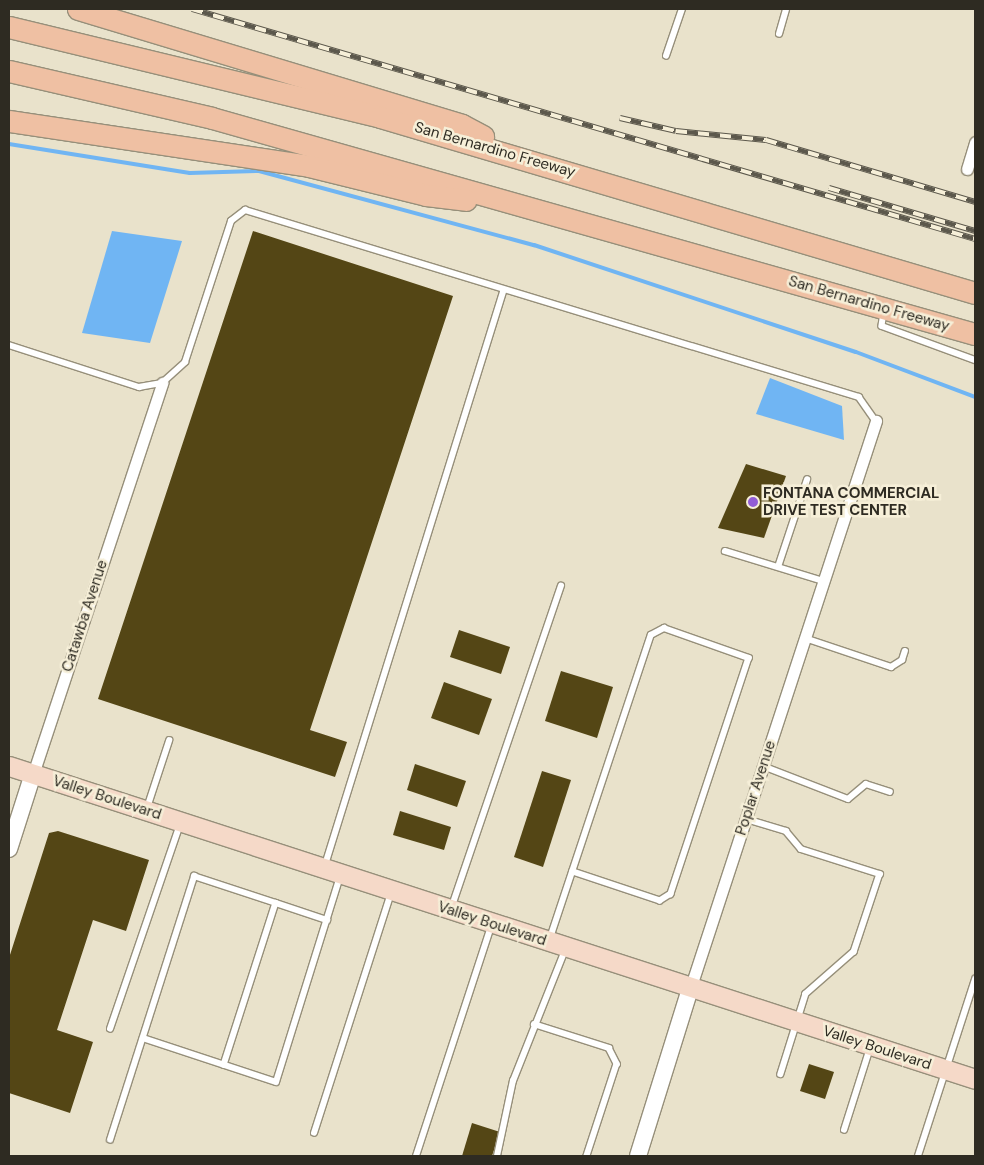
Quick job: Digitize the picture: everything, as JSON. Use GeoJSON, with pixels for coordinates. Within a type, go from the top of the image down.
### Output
{"type":"FeatureCollection","features":[{"type":"Feature","properties":{"kind":"highway"},"geometry":{"type":"LineString","coordinates":[[78,9],[462,125],[527,160]]}},
{"type":"Feature","properties":{"kind":"highway","name":"San Bernardino Freeway"},"geometry":{"type":"LineString","coordinates":[[9,27],[224,76],[527,160],[975,293]]}},
{"type":"Feature","properties":{"kind":"highway","name":"San Bernardino Freeway"},"geometry":{"type":"LineString","coordinates":[[15,73],[212,118],[975,334]]}},
{"type":"Feature","properties":{"kind":"highway"},"geometry":{"type":"LineString","coordinates":[[9,122],[309,166],[426,195],[529,207]]}},
{"type":"Feature","properties":{"kind":"main road","name":"Valley Boulevard"},"geometry":{"type":"LineString","coordinates":[[9,766],[794,1022],[975,1079]]}},
{"type":"Feature","properties":{"kind":"street"},"geometry":{"type":"LineString","coordinates":[[967,169],[975,142]]}},
{"type":"Feature","properties":{"kind":"street","name":"Catawba Avenue"},"geometry":{"type":"LineString","coordinates":[[9,849],[162,383]]}},
{"type":"Feature","properties":{"kind":"street","name":"Poplar Avenue"},"geometry":{"type":"LineString","coordinates":[[638,1156],[690,988],[876,421]]}},
{"type":"Feature","properties":{"kind":"lane"},"geometry":{"type":"LineString","coordinates":[[666,56],[682,9]]}},
{"type":"Feature","properties":{"kind":"lane"},"geometry":{"type":"LineString","coordinates":[[779,34],[786,9]]}},
{"type":"Feature","properties":{"kind":"lane"},"geometry":{"type":"LineString","coordinates":[[9,345],[139,387],[162,383],[185,362],[229,228],[239,212],[253,212],[503,292],[859,397],[876,421]]}},
{"type":"Feature","properties":{"kind":"lane"},"geometry":{"type":"LineString","coordinates":[[143,1038],[276,1082],[327,920],[332,872],[503,292]]}},
{"type":"Feature","properties":{"kind":"lane"},"geometry":{"type":"LineString","coordinates":[[885,308],[882,326],[975,360]]}},
{"type":"Feature","properties":{"kind":"lane"},"geometry":{"type":"LineString","coordinates":[[778,567],[807,480]]}},
{"type":"Feature","properties":{"kind":"lane"},"geometry":{"type":"LineString","coordinates":[[725,550],[824,581]]}},
{"type":"Feature","properties":{"kind":"lane"},"geometry":{"type":"LineString","coordinates":[[451,910],[560,586]]}},
{"type":"Feature","properties":{"kind":"lane"},"geometry":{"type":"LineString","coordinates":[[497,1156],[513,1081],[534,1024],[546,1006],[573,872],[651,635],[664,628],[749,658],[671,894],[660,900],[573,872]]}},
{"type":"Feature","properties":{"kind":"lane"},"geometry":{"type":"LineString","coordinates":[[805,638],[891,667],[902,660],[905,651]]}},
{"type":"Feature","properties":{"kind":"lane"},"geometry":{"type":"LineString","coordinates":[[146,811],[170,741]]}},
{"type":"Feature","properties":{"kind":"lane"},"geometry":{"type":"LineString","coordinates":[[763,766],[848,798],[866,784],[890,792]]}},
{"type":"Feature","properties":{"kind":"lane"},"geometry":{"type":"LineString","coordinates":[[746,819],[786,831],[801,848],[880,874],[854,952],[806,994],[794,1022],[781,1074]]}},
{"type":"Feature","properties":{"kind":"lane"},"geometry":{"type":"LineString","coordinates":[[110,1029],[180,822]]}},
{"type":"Feature","properties":{"kind":"lane"},"geometry":{"type":"LineString","coordinates":[[110,1140],[194,876],[327,920]]}},
{"type":"Feature","properties":{"kind":"lane"},"geometry":{"type":"LineString","coordinates":[[314,1133],[392,891]]}},
{"type":"Feature","properties":{"kind":"lane"},"geometry":{"type":"LineString","coordinates":[[224,1065],[276,902]]}},
{"type":"Feature","properties":{"kind":"lane"},"geometry":{"type":"LineString","coordinates":[[416,1156],[492,924]]}},
{"type":"Feature","properties":{"kind":"lane"},"geometry":{"type":"LineString","coordinates":[[918,1156],[975,979]]}},
{"type":"Feature","properties":{"kind":"lane"},"geometry":{"type":"LineString","coordinates":[[534,1024],[610,1048],[617,1064],[587,1156]]}},
{"type":"Feature","properties":{"kind":"lane"},"geometry":{"type":"LineString","coordinates":[[844,1130],[870,1046]]}},
{"type":"Feature","properties":{"kind":"water"},"geometry":{"type":"Polygon","coordinates":[[[112,231],[182,241],[150,343],[82,333],[112,231]]]}},
{"type":"Feature","properties":{"kind":"water"},"geometry":{"type":"Polygon","coordinates":[[[770,378],[842,406],[844,440],[756,414],[770,378]]]}},
{"type":"Feature","properties":{"kind":"building"},"geometry":{"type":"Polygon","coordinates":[[[253,231],[453,296],[310,730],[347,742],[335,777],[98,699],[253,231]]]}},
{"type":"Feature","properties":{"kind":"building","name":"FONTANA COMMERCIAL DRIVE TEST CENTER"},"geometry":{"type":"Polygon","coordinates":[[[746,464],[786,476],[764,538],[718,528],[746,464]]]}},
{"type":"Feature","properties":{"kind":"building"},"geometry":{"type":"Polygon","coordinates":[[[459,630],[510,647],[501,674],[450,657],[459,630]]]}},
{"type":"Feature","properties":{"kind":"building"},"geometry":{"type":"Polygon","coordinates":[[[561,671],[613,687],[597,738],[545,721],[561,671]]]}},
{"type":"Feature","properties":{"kind":"building"},"geometry":{"type":"Polygon","coordinates":[[[444,682],[492,699],[479,735],[431,718],[444,682]]]}},
{"type":"Feature","properties":{"kind":"building"},"geometry":{"type":"Polygon","coordinates":[[[415,764],[466,781],[457,807],[407,790],[415,764]]]}},
{"type":"Feature","properties":{"kind":"building"},"geometry":{"type":"Polygon","coordinates":[[[542,771],[571,780],[543,867],[514,857],[542,771]]]}},
{"type":"Feature","properties":{"kind":"building"},"geometry":{"type":"Polygon","coordinates":[[[400,811],[451,827],[444,850],[393,835],[400,811]]]}},
{"type":"Feature","properties":{"kind":"building"},"geometry":{"type":"Polygon","coordinates":[[[58,831],[149,860],[126,931],[93,920],[57,1030],[93,1042],[70,1113],[9,1093],[9,958],[49,833],[58,831]]]}},
{"type":"Feature","properties":{"kind":"building"},"geometry":{"type":"Polygon","coordinates":[[[809,1064],[834,1072],[825,1099],[800,1091],[809,1064]]]}},
{"type":"Feature","properties":{"kind":"building"},"geometry":{"type":"Polygon","coordinates":[[[472,1123],[500,1132],[492,1156],[462,1156],[472,1123]]]}},
{"type":"Feature","properties":{"kind":"waterway"},"geometry":{"type":"LineString","coordinates":[[9,144],[190,173],[259,171],[534,245],[856,352],[975,397]]}},
{"type":"Feature","properties":{"kind":"railway"},"geometry":{"type":"LineString","coordinates":[[192,9],[975,239]]}},
{"type":"Feature","properties":{"kind":"railway"},"geometry":{"type":"LineString","coordinates":[[620,118],[676,131],[766,140],[975,202]]}},
{"type":"Feature","properties":{"kind":"railway"},"geometry":{"type":"LineString","coordinates":[[829,188],[975,231]]}},
{"type":"Feature","properties":{"kind":"place","name":"FONTANA COMMERCIAL DRIVE TEST CENTER"},"geometry":{"type":"Point","coordinates":[753,502]}}]}
